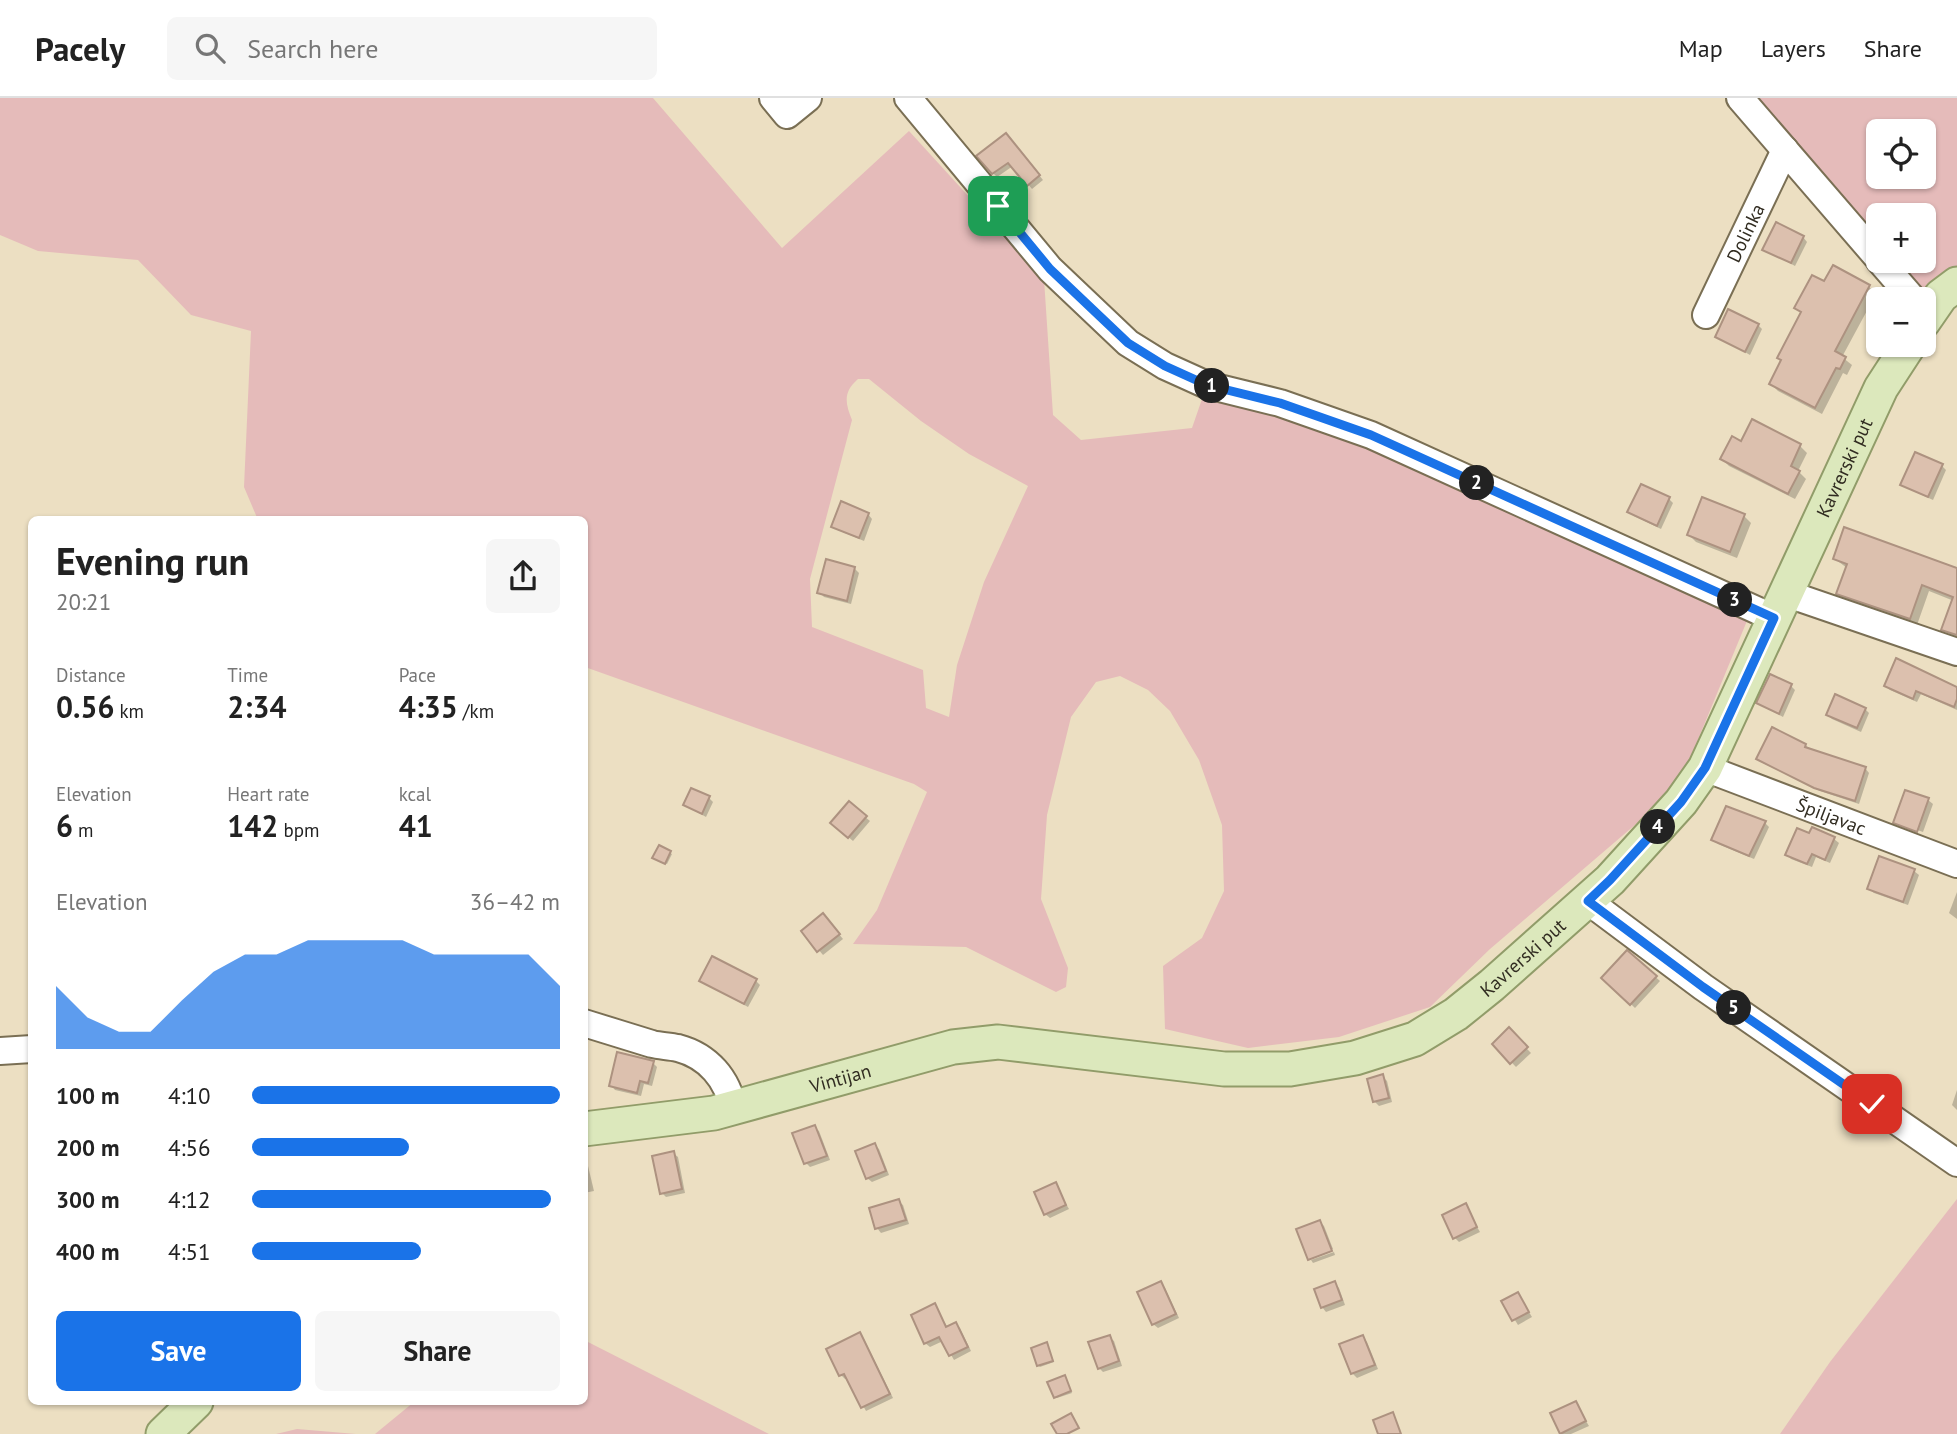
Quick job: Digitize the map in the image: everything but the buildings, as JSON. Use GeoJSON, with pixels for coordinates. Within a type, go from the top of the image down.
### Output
{"type":"FeatureCollection","features":[{"type":"Feature","properties":{"kind":"main road"},"geometry":{"type":"LineString","coordinates":[[1936,300],[1957,284]]}},
{"type":"Feature","properties":{"kind":"main road","name":"Kavrerski put"},"geometry":{"type":"LineString","coordinates":[[1097,1055],[1235,1069],[1290,1069],[1355,1058],[1415,1039],[1455,1014],[1492,985],[1610,880],[1681,802],[1705,768],[1881,388],[1901,357]]}},
{"type":"Feature","properties":{"kind":"main road","name":"Vintijan"},"geometry":{"type":"LineString","coordinates":[[588,1129],[733,1109],[953,1047],[998,1042],[1097,1055]]}},
{"type":"Feature","properties":{"kind":"main road"},"geometry":{"type":"LineString","coordinates":[[163,1434],[193,1405]]}},
{"type":"Feature","properties":{"kind":"street"},"geometry":{"type":"LineString","coordinates":[[772,98],[787,115],[808,98]]}},
{"type":"Feature","properties":{"kind":"street"},"geometry":{"type":"LineString","coordinates":[[908,98],[1050,269],[1128,343],[1165,366],[1207,385],[1280,403],[1371,435],[1779,606],[1957,652]]}},
{"type":"Feature","properties":{"kind":"street"},"geometry":{"type":"LineString","coordinates":[[1740,98],[1866,245]]}},
{"type":"Feature","properties":{"kind":"street","name":"Dolinka"},"geometry":{"type":"LineString","coordinates":[[1706,315],[1785,150]]}},
{"type":"Feature","properties":{"kind":"street"},"geometry":{"type":"LineString","coordinates":[[1890,273],[1902,287]]}},
{"type":"Feature","properties":{"kind":"street","name":"Špiljavac"},"geometry":{"type":"LineString","coordinates":[[1705,768],[1957,864]]}},
{"type":"Feature","properties":{"kind":"street"},"geometry":{"type":"LineString","coordinates":[[1588,901],[1703,987],[1957,1163]]}},
{"type":"Feature","properties":{"kind":"street"},"geometry":{"type":"LineString","coordinates":[[588,1024],[659,1046],[676,1048],[702,1059],[724,1081],[733,1109]]}},
{"type":"Feature","properties":{"kind":"street"},"geometry":{"type":"LineString","coordinates":[[0,1051],[28,1049]]}},
{"type":"Feature","properties":{"kind":"shaded area"},"geometry":{"type":"Polygon","coordinates":[[[0,98],[653,98],[782,248],[909,131],[1044,279],[1053,415],[1081,440],[1192,428],[1202,399],[1303,416],[1749,616],[1678,788],[1490,949],[1430,1007],[1339,1037],[1248,1048],[1165,1029],[1163,966],[1202,938],[1224,891],[1222,825],[1199,760],[1170,711],[1148,690],[1120,676],[1096,682],[1071,717],[1047,815],[1041,899],[1068,968],[1066,987],[1056,992],[966,947],[853,944],[877,910],[927,792],[914,784],[588,668],[588,516],[256,516],[244,487],[251,331],[191,315],[138,260],[38,251],[0,235],[0,98]],[[858,379],[850,388],[847,403],[852,420],[810,579],[812,627],[923,670],[926,708],[949,717],[957,665],[984,582],[1028,486],[969,454],[921,421],[869,379],[858,379]]]}},
{"type":"Feature","properties":{"kind":"shaded area"},"geometry":{"type":"Polygon","coordinates":[[[1753,98],[1957,98],[1957,274],[1932,287],[1916,287],[1904,273],[1936,273],[1936,203],[1866,203],[1866,229],[1753,98]]]}},
{"type":"Feature","properties":{"kind":"shaded area"},"geometry":{"type":"Polygon","coordinates":[[[1957,1199],[1957,1434],[1780,1434],[1830,1362],[1957,1199]]]}},
{"type":"Feature","properties":{"kind":"shaded area"},"geometry":{"type":"Polygon","coordinates":[[[588,1342],[769,1434],[375,1434],[410,1405],[588,1405],[588,1342]]]}},
{"type":"Feature","properties":{"kind":"shaded area"},"geometry":{"type":"Polygon","coordinates":[[[297,1429],[356,1434],[276,1434],[297,1429]]]}},
{"type":"Feature","properties":{"kind":"route"},"geometry":{"type":"LineString","coordinates":[[998,206],[1050,269],[1128,343],[1165,366],[1207,385],[1280,403],[1371,435],[1774,618],[1705,768],[1681,802],[1588,901],[1703,987],[1872,1104]]}}]}
